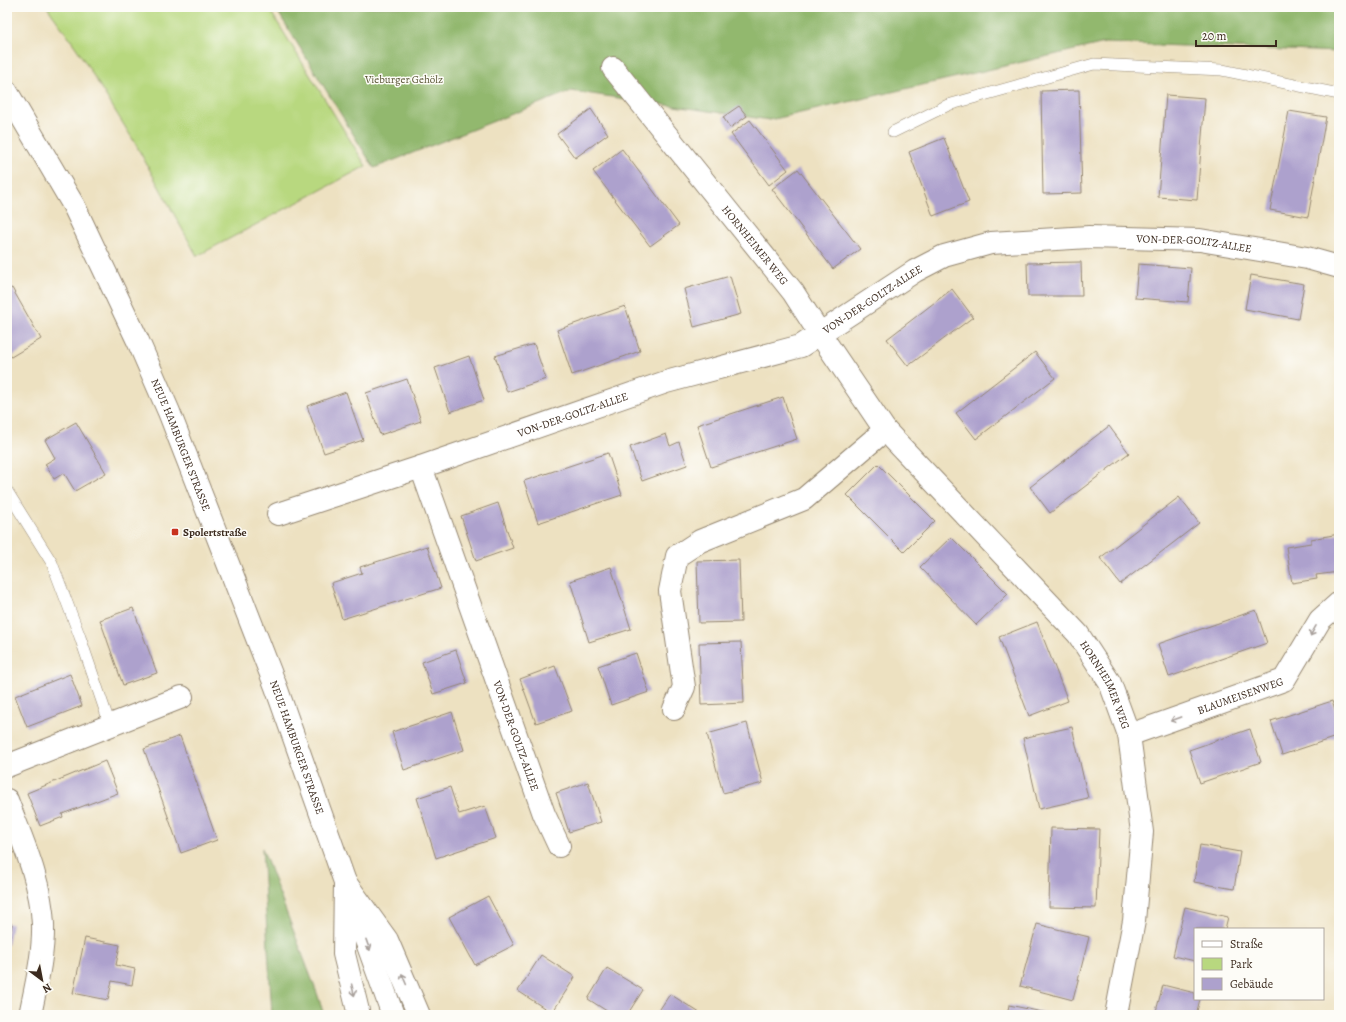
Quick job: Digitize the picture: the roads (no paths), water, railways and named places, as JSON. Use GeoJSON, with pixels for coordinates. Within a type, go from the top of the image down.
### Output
{"type":"FeatureCollection","features":[{"type":"Feature","properties":{"kind":"main road","name":"HORNHEIMER WEG"},"geometry":{"type":"LineString","coordinates":[[613,68],[794,292],[820,334],[886,430],[1078,634],[1110,683],[1129,735],[1142,832],[1134,921],[1116,1015]]}},
{"type":"Feature","properties":{"kind":"main road","name":"NEUE HAMBURGER STRASSE"},"geometry":{"type":"LineString","coordinates":[[7,92],[74,206],[110,280],[168,412],[276,687],[345,882],[387,940],[419,1015]]}},
{"type":"Feature","properties":{"kind":"main road","name":"VON-DER-GOLTZ-ALLEE"},"geometry":{"type":"LineString","coordinates":[[278,514],[422,467],[666,382],[801,346],[915,271],[944,256],[991,243],[1089,237],[1200,240],[1307,258],[1339,268]]}},
{"type":"Feature","properties":{"kind":"main road"},"geometry":{"type":"LineString","coordinates":[[674,709],[684,687],[670,592],[677,556],[700,541],[804,499],[886,430]]}},
{"type":"Feature","properties":{"kind":"main road","name":"VON-DER-GOLTZ-ALLEE"},"geometry":{"type":"LineString","coordinates":[[422,467],[544,814],[559,846]]}},
{"type":"Feature","properties":{"kind":"main road","name":"BLAUMEISENWEG"},"geometry":{"type":"LineString","coordinates":[[1129,735],[1284,680],[1320,620],[1339,602]]}},
{"type":"Feature","properties":{"kind":"main road"},"geometry":{"type":"LineString","coordinates":[[7,766],[182,697]]}},
{"type":"Feature","properties":{"kind":"main road"},"geometry":{"type":"LineString","coordinates":[[7,800],[15,847],[38,887],[43,924],[40,966],[30,1015]]}},
{"type":"Feature","properties":{"kind":"main road","name":"NEUE HAMBURGER STRASSE"},"geometry":{"type":"LineString","coordinates":[[345,882],[344,954],[359,1015]]}},
{"type":"Feature","properties":{"kind":"main road"},"geometry":{"type":"LineString","coordinates":[[345,882],[393,1015]]}},
{"type":"Feature","properties":{"kind":"lane"},"geometry":{"type":"LineString","coordinates":[[893,132],[948,105],[1094,64],[1222,70],[1339,94]]}},
{"type":"Feature","properties":{"kind":"lane"},"geometry":{"type":"LineString","coordinates":[[7,491],[52,563],[80,637],[110,725]]}},
{"type":"Feature","properties":{"kind":"place","name":"Spolertstraße"},"geometry":{"type":"Point","coordinates":[175,532]}},
{"type":"Feature","properties":{"kind":"park label","name":"Vieburger Gehölz"},"geometry":{"type":"Point","coordinates":[404,79]}}]}
